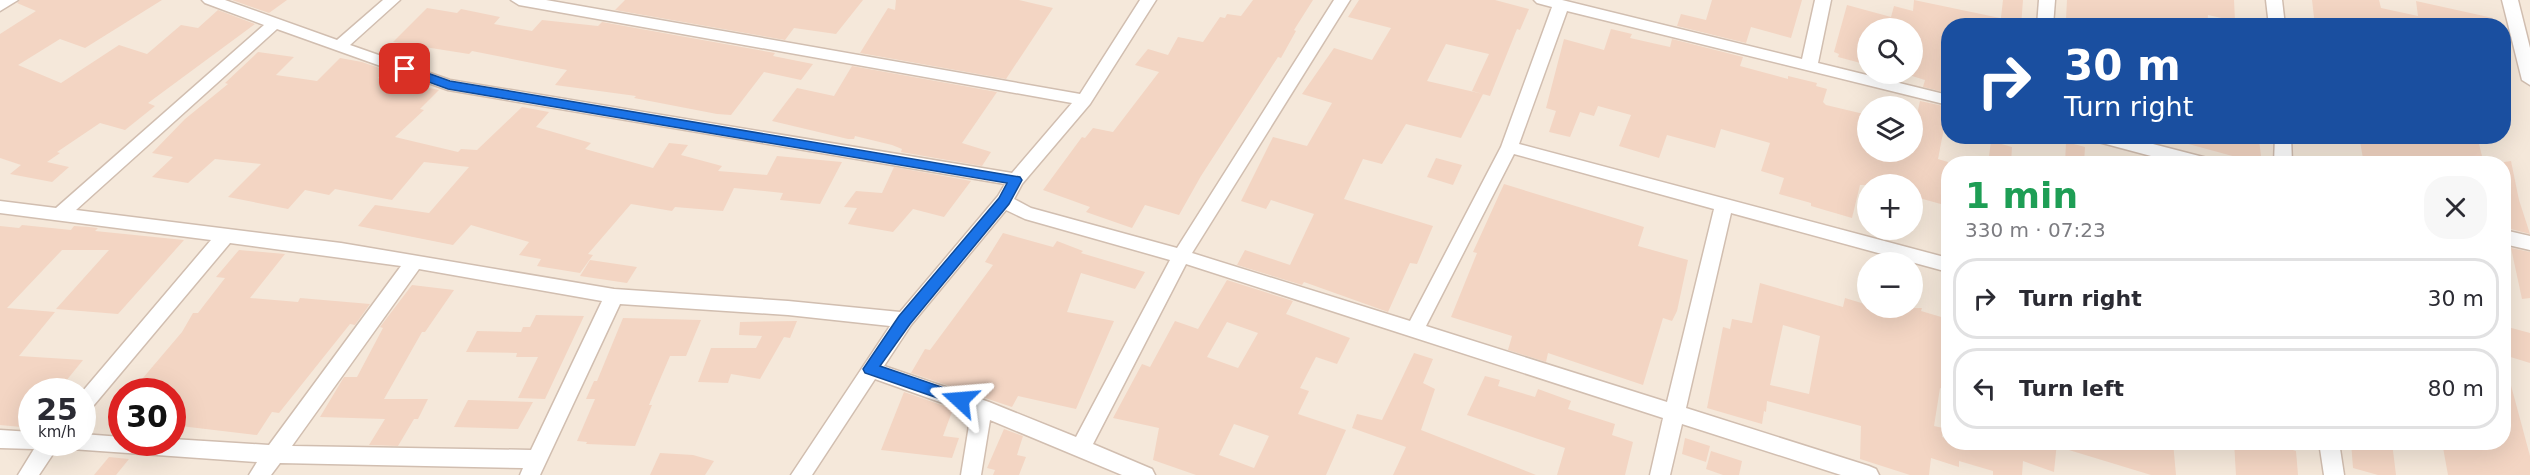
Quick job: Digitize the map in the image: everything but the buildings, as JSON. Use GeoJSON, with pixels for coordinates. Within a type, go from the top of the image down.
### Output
{"type":"FeatureCollection","features":[{"type":"Feature","properties":{"kind":"street"},"geometry":{"type":"LineString","coordinates":[[0,6],[10,0]]}},
{"type":"Feature","properties":{"kind":"street"},"geometry":{"type":"LineString","coordinates":[[210,0],[448,85],[1016,180]]}},
{"type":"Feature","properties":{"kind":"street"},"geometry":{"type":"LineString","coordinates":[[339,46],[392,0]]}},
{"type":"Feature","properties":{"kind":"street"},"geometry":{"type":"LineString","coordinates":[[519,0],[1084,100]]}},
{"type":"Feature","properties":{"kind":"street"},"geometry":{"type":"LineString","coordinates":[[801,475],[904,320],[1004,201],[1016,180],[1084,100],[1148,0]]}},
{"type":"Feature","properties":{"kind":"street"},"geometry":{"type":"LineString","coordinates":[[1080,449],[1181,256],[1342,0]]}},
{"type":"Feature","properties":{"kind":"street"},"geometry":{"type":"LineString","coordinates":[[1542,0],[1941,98]]}},
{"type":"Feature","properties":{"kind":"street"},"geometry":{"type":"LineString","coordinates":[[1809,65],[1822,0]]}},
{"type":"Feature","properties":{"kind":"street"},"geometry":{"type":"LineString","coordinates":[[2045,18],[2047,0]]}},
{"type":"Feature","properties":{"kind":"street"},"geometry":{"type":"LineString","coordinates":[[2274,0],[2276,18]]}},
{"type":"Feature","properties":{"kind":"street"},"geometry":{"type":"LineString","coordinates":[[1415,330],[1509,147],[1561,5]]}},
{"type":"Feature","properties":{"kind":"street"},"geometry":{"type":"LineString","coordinates":[[2511,6],[2530,16]]}},
{"type":"Feature","properties":{"kind":"street"},"geometry":{"type":"LineString","coordinates":[[2511,6],[2530,80]]}},
{"type":"Feature","properties":{"kind":"street"},"geometry":{"type":"LineString","coordinates":[[59,214],[276,22]]}},
{"type":"Feature","properties":{"kind":"street"},"geometry":{"type":"LineString","coordinates":[[2128,144],[2176,156]]}},
{"type":"Feature","properties":{"kind":"street"},"geometry":{"type":"LineString","coordinates":[[1509,147],[1941,263]]}},
{"type":"Feature","properties":{"kind":"street"},"geometry":{"type":"LineString","coordinates":[[1004,201],[1025,213],[1181,256],[1869,475]]}},
{"type":"Feature","properties":{"kind":"street"},"geometry":{"type":"LineString","coordinates":[[1660,475],[1724,204]]}},
{"type":"Feature","properties":{"kind":"street"},"geometry":{"type":"LineString","coordinates":[[0,207],[416,261],[614,296],[788,308],[904,320]]}},
{"type":"Feature","properties":{"kind":"street"},"geometry":{"type":"LineString","coordinates":[[96,388],[225,236]]}},
{"type":"Feature","properties":{"kind":"street"},"geometry":{"type":"LineString","coordinates":[[2511,239],[2530,243]]}},
{"type":"Feature","properties":{"kind":"street"},"geometry":{"type":"LineString","coordinates":[[259,475],[416,261]]}},
{"type":"Feature","properties":{"kind":"street"},"geometry":{"type":"LineString","coordinates":[[96,444],[535,467],[614,296]]}},
{"type":"Feature","properties":{"kind":"street"},"geometry":{"type":"LineString","coordinates":[[870,369],[982,408],[1145,475]]}},
{"type":"Feature","properties":{"kind":"street"},"geometry":{"type":"LineString","coordinates":[[971,475],[982,408]]}},
{"type":"Feature","properties":{"kind":"street"},"geometry":{"type":"LineString","coordinates":[[0,439],[18,440]]}},
{"type":"Feature","properties":{"kind":"street"},"geometry":{"type":"LineString","coordinates":[[2330,450],[2334,475]]}},
{"type":"Feature","properties":{"kind":"street"},"geometry":{"type":"LineString","coordinates":[[28,475],[41,456]]}},
{"type":"Feature","properties":{"kind":"shaded area"},"geometry":{"type":"Polygon","coordinates":[[[0,0],[2530,0],[2530,475],[0,475],[0,0]]]}},
{"type":"Feature","properties":{"kind":"route"},"geometry":{"type":"LineString","coordinates":[[405,69],[448,85],[1016,180],[1004,201],[904,320],[870,369],[960,400]]}}]}
